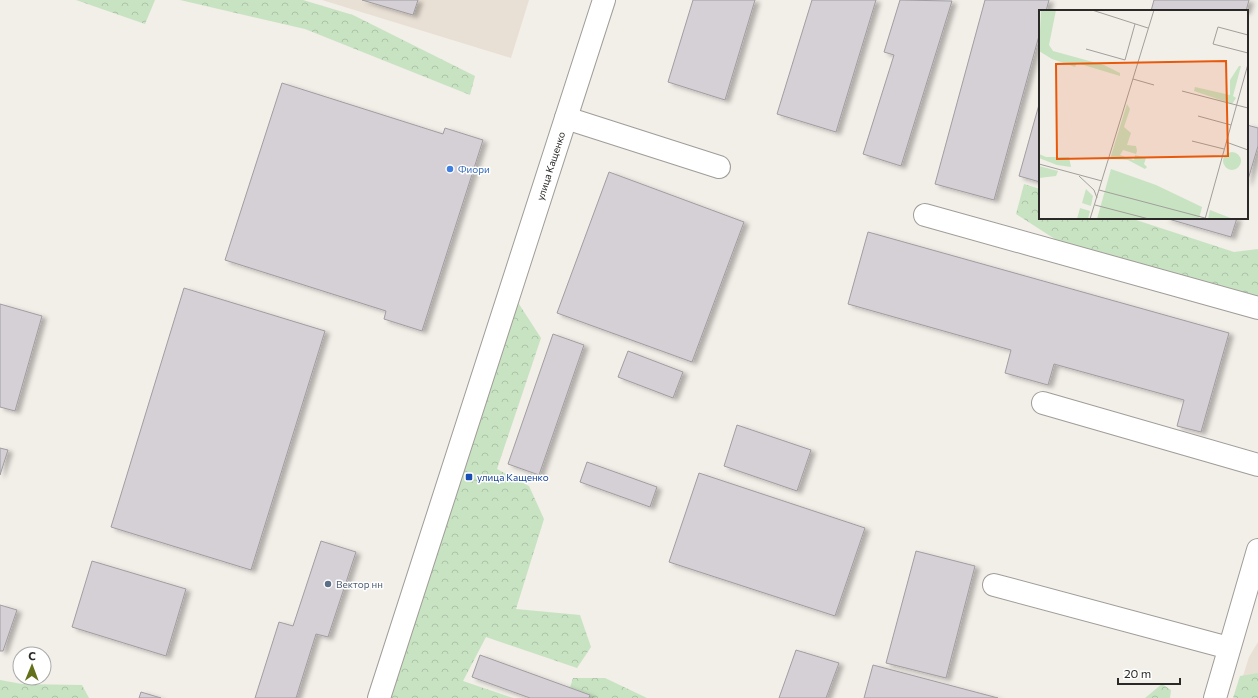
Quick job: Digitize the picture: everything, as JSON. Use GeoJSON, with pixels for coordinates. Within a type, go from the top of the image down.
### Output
{"type":"FeatureCollection","features":[{"type":"Feature","properties":{"kind":"street","name":"улица Кащенко"},"geometry":{"type":"LineString","coordinates":[[379,698],[604,0]]}},
{"type":"Feature","properties":{"kind":"street"},"geometry":{"type":"LineString","coordinates":[[566,118],[719,167]]}},
{"type":"Feature","properties":{"kind":"street"},"geometry":{"type":"LineString","coordinates":[[925,215],[1258,308]]}},
{"type":"Feature","properties":{"kind":"street"},"geometry":{"type":"LineString","coordinates":[[1043,403],[1258,465]]}},
{"type":"Feature","properties":{"kind":"street"},"geometry":{"type":"LineString","coordinates":[[1214,698],[1229,648],[1252,594],[1258,550]]}},
{"type":"Feature","properties":{"kind":"street"},"geometry":{"type":"LineString","coordinates":[[994,585],[1229,648]]}},
{"type":"Feature","properties":{"kind":"shaded area"},"geometry":{"type":"Polygon","coordinates":[[[322,0],[529,0],[511,58],[322,0]]]}},
{"type":"Feature","properties":{"kind":"shaded area"},"geometry":{"type":"Polygon","coordinates":[[[1258,642],[1258,698],[1236,698],[1249,657],[1258,642]]]}},
{"type":"Feature","properties":{"kind":"green space"},"geometry":{"type":"Polygon","coordinates":[[[76,0],[155,0],[145,24],[76,0]]]}},
{"type":"Feature","properties":{"kind":"green space"},"geometry":{"type":"Polygon","coordinates":[[[180,0],[303,0],[353,15],[475,76],[470,95],[305,29],[180,0]]]}},
{"type":"Feature","properties":{"kind":"green space"},"geometry":{"type":"Polygon","coordinates":[[[1024,184],[1039,189],[1039,219],[1133,219],[1234,252],[1258,249],[1258,303],[1072,250],[1016,214],[1024,184]]]}},
{"type":"Feature","properties":{"kind":"green space"},"geometry":{"type":"Polygon","coordinates":[[[517,301],[541,338],[497,469],[529,486],[544,519],[516,609],[580,615],[591,647],[577,668],[486,637],[463,681],[513,698],[387,698],[517,301]]]}},
{"type":"Feature","properties":{"kind":"green space"},"geometry":{"type":"Polygon","coordinates":[[[1258,673],[1258,698],[1233,698],[1240,676],[1258,673]]]}},
{"type":"Feature","properties":{"kind":"green space"},"geometry":{"type":"Polygon","coordinates":[[[573,678],[605,678],[647,698],[567,698],[573,678]]]}},
{"type":"Feature","properties":{"kind":"green space"},"geometry":{"type":"Polygon","coordinates":[[[0,680],[12,682],[12,686],[82,685],[89,698],[0,698],[0,680]]]}},
{"type":"Feature","properties":{"kind":"green space"},"geometry":{"type":"Polygon","coordinates":[[[1162,684],[1171,690],[1170,698],[1145,698],[1162,684]]]}},
{"type":"Feature","properties":{"kind":"building"},"geometry":{"type":"Polygon","coordinates":[[[362,0],[418,0],[413,15],[362,0]]]}},
{"type":"Feature","properties":{"kind":"building"},"geometry":{"type":"Polygon","coordinates":[[[693,0],[755,0],[725,100],[668,82],[693,0]]]}},
{"type":"Feature","properties":{"kind":"building"},"geometry":{"type":"Polygon","coordinates":[[[812,0],[876,0],[836,132],[777,114],[812,0]]]}},
{"type":"Feature","properties":{"kind":"building"},"geometry":{"type":"Polygon","coordinates":[[[900,0],[952,1],[901,166],[863,154],[894,55],[884,52],[900,0]]]}},
{"type":"Feature","properties":{"kind":"building"},"geometry":{"type":"Polygon","coordinates":[[[985,0],[1049,0],[1046,10],[1039,10],[1039,36],[994,200],[935,184],[985,0]]]}},
{"type":"Feature","properties":{"kind":"building"},"geometry":{"type":"Polygon","coordinates":[[[1154,0],[1249,0],[1246,10],[1151,10],[1154,0]]]}},
{"type":"Feature","properties":{"kind":"building"},"geometry":{"type":"Polygon","coordinates":[[[282,83],[443,134],[445,128],[483,140],[422,331],[384,319],[386,311],[225,260],[282,83]]]}},
{"type":"Feature","properties":{"kind":"building"},"geometry":{"type":"Polygon","coordinates":[[[1039,105],[1039,182],[1019,176],[1039,105]]]}},
{"type":"Feature","properties":{"kind":"building"},"geometry":{"type":"Polygon","coordinates":[[[1248,125],[1258,128],[1258,146],[1248,180],[1248,125]]]}},
{"type":"Feature","properties":{"kind":"building"},"geometry":{"type":"Polygon","coordinates":[[[609,172],[744,222],[692,362],[557,313],[609,172]]]}},
{"type":"Feature","properties":{"kind":"building"},"geometry":{"type":"Polygon","coordinates":[[[1168,219],[1237,219],[1231,237],[1168,219]]]}},
{"type":"Feature","properties":{"kind":"building"},"geometry":{"type":"Polygon","coordinates":[[[868,232],[1229,333],[1201,432],[1177,426],[1184,400],[1054,364],[1048,385],[1005,373],[1011,350],[848,304],[868,232]]]}},
{"type":"Feature","properties":{"kind":"building"},"geometry":{"type":"Polygon","coordinates":[[[184,288],[325,331],[251,570],[111,527],[184,288]]]}},
{"type":"Feature","properties":{"kind":"building"},"geometry":{"type":"Polygon","coordinates":[[[0,304],[42,316],[15,411],[0,407],[0,304]]]}},
{"type":"Feature","properties":{"kind":"building"},"geometry":{"type":"Polygon","coordinates":[[[553,334],[584,345],[539,475],[508,464],[553,334]]]}},
{"type":"Feature","properties":{"kind":"building"},"geometry":{"type":"Polygon","coordinates":[[[628,351],[683,372],[673,398],[618,377],[628,351]]]}},
{"type":"Feature","properties":{"kind":"building"},"geometry":{"type":"Polygon","coordinates":[[[737,425],[811,450],[797,491],[724,466],[737,425]]]}},
{"type":"Feature","properties":{"kind":"building"},"geometry":{"type":"Polygon","coordinates":[[[0,448],[8,450],[0,475],[0,448]]]}},
{"type":"Feature","properties":{"kind":"building"},"geometry":{"type":"Polygon","coordinates":[[[587,462],[657,487],[650,507],[580,482],[587,462]]]}},
{"type":"Feature","properties":{"kind":"building"},"geometry":{"type":"Polygon","coordinates":[[[699,473],[865,528],[835,616],[669,562],[699,473]]]}},
{"type":"Feature","properties":{"kind":"building"},"geometry":{"type":"Polygon","coordinates":[[[321,541],[356,552],[328,637],[316,634],[296,698],[255,698],[279,622],[293,626],[321,541]]]}},
{"type":"Feature","properties":{"kind":"building"},"geometry":{"type":"Polygon","coordinates":[[[916,551],[975,566],[946,678],[886,663],[916,551]]]}},
{"type":"Feature","properties":{"kind":"building"},"geometry":{"type":"Polygon","coordinates":[[[92,561],[186,589],[166,656],[72,627],[92,561]]]}},
{"type":"Feature","properties":{"kind":"building"},"geometry":{"type":"Polygon","coordinates":[[[0,605],[17,610],[3,651],[0,651],[0,605]]]}},
{"type":"Feature","properties":{"kind":"building"},"geometry":{"type":"Polygon","coordinates":[[[796,650],[839,663],[826,698],[779,698],[796,650]]]}},
{"type":"Feature","properties":{"kind":"building"},"geometry":{"type":"Polygon","coordinates":[[[480,655],[590,695],[589,698],[530,698],[472,677],[480,655]]]}},
{"type":"Feature","properties":{"kind":"building"},"geometry":{"type":"Polygon","coordinates":[[[873,665],[998,698],[864,698],[873,665]]]}},
{"type":"Feature","properties":{"kind":"building"},"geometry":{"type":"Polygon","coordinates":[[[141,692],[161,698],[139,698],[141,692]]]}},
{"type":"Feature","properties":{"kind":"place","name":"Фиори"},"geometry":{"type":"Point","coordinates":[450,169]}},
{"type":"Feature","properties":{"kind":"place","name":"улица Кащенко"},"geometry":{"type":"Point","coordinates":[469,477]}},
{"type":"Feature","properties":{"kind":"place","name":"Вектор нн"},"geometry":{"type":"Point","coordinates":[328,584]}}]}
